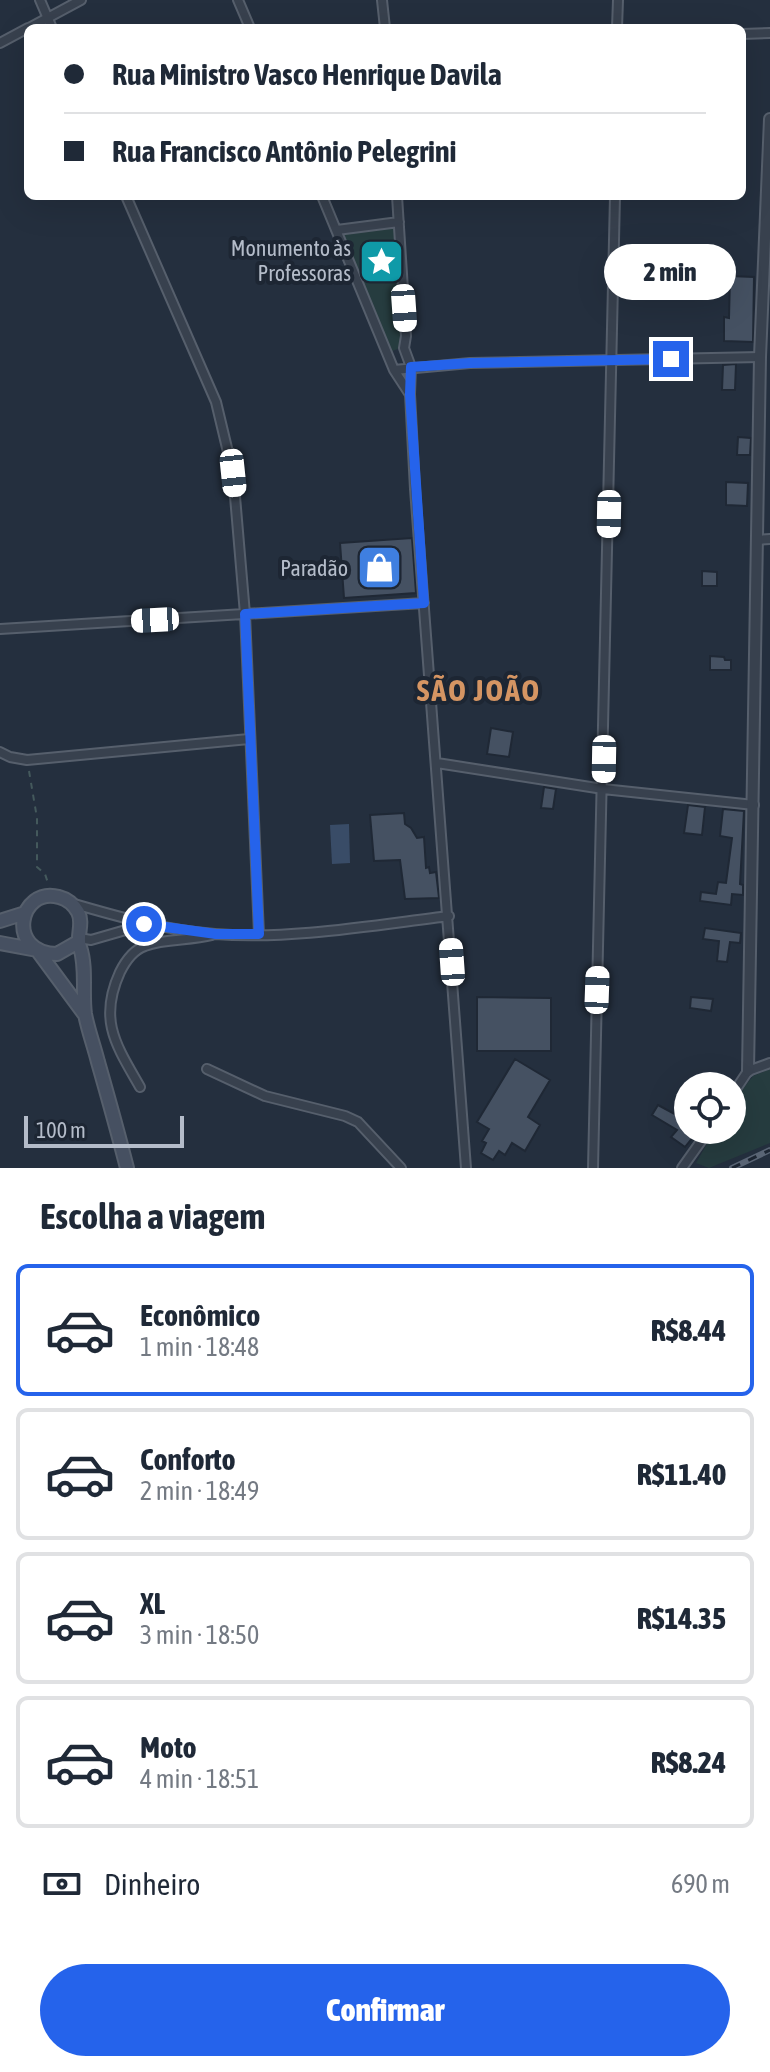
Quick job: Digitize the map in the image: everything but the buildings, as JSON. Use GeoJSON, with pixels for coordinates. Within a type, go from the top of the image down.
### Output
{"type":"FeatureCollection","features":[{"type":"Feature","properties":{"kind":"main road"},"geometry":{"type":"LineString","coordinates":[[85,1015],[37,950],[30,945],[23,929],[25,913],[41,898],[53,896],[70,903],[78,911],[85,1015],[127,1168]]}},
{"type":"Feature","properties":{"kind":"main road"},"geometry":{"type":"LineString","coordinates":[[0,921],[25,913]]}},
{"type":"Feature","properties":{"kind":"main road"},"geometry":{"type":"LineString","coordinates":[[0,943],[57,954],[78,940]]}},
{"type":"Feature","properties":{"kind":"street"},"geometry":{"type":"LineString","coordinates":[[41,4],[50,23],[81,0]]}},
{"type":"Feature","properties":{"kind":"street"},"geometry":{"type":"LineString","coordinates":[[238,0],[248,24]]}},
{"type":"Feature","properties":{"kind":"street"},"geometry":{"type":"LineString","coordinates":[[382,0],[385,24]]}},
{"type":"Feature","properties":{"kind":"street"},"geometry":{"type":"LineString","coordinates":[[617,24],[618,0]]}},
{"type":"Feature","properties":{"kind":"street"},"geometry":{"type":"LineString","coordinates":[[0,43],[24,30]]}},
{"type":"Feature","properties":{"kind":"street"},"geometry":{"type":"LineString","coordinates":[[746,34],[770,33]]}},
{"type":"Feature","properties":{"kind":"street"},"geometry":{"type":"LineString","coordinates":[[746,1074],[754,805],[760,357],[770,119]]}},
{"type":"Feature","properties":{"kind":"street"},"geometry":{"type":"LineString","coordinates":[[128,200],[206,378],[227,438],[240,536],[259,934]]}},
{"type":"Feature","properties":{"kind":"street"},"geometry":{"type":"LineString","coordinates":[[324,200],[394,370],[410,394]]}},
{"type":"Feature","properties":{"kind":"street"},"geometry":{"type":"LineString","coordinates":[[397,200],[406,336],[404,348],[411,367],[410,394],[424,603],[466,1168]]}},
{"type":"Feature","properties":{"kind":"street"},"geometry":{"type":"LineString","coordinates":[[593,1168],[615,200]]}},
{"type":"Feature","properties":{"kind":"street"},"geometry":{"type":"LineString","coordinates":[[337,230],[399,222]]}},
{"type":"Feature","properties":{"kind":"street"},"geometry":{"type":"LineString","coordinates":[[387,354],[404,348]]}},
{"type":"Feature","properties":{"kind":"street"},"geometry":{"type":"LineString","coordinates":[[394,370],[470,363],[760,357]]}},
{"type":"Feature","properties":{"kind":"street"},"geometry":{"type":"LineString","coordinates":[[756,540],[770,539]]}},
{"type":"Feature","properties":{"kind":"street"},"geometry":{"type":"LineString","coordinates":[[0,629],[424,603]]}},
{"type":"Feature","properties":{"kind":"street"},"geometry":{"type":"LineString","coordinates":[[0,752],[27,760],[249,739]]}},
{"type":"Feature","properties":{"kind":"street"},"geometry":{"type":"LineString","coordinates":[[437,763],[603,789],[754,805]]}},
{"type":"Feature","properties":{"kind":"street"},"geometry":{"type":"LineString","coordinates":[[70,903],[144,924],[216,934],[259,934],[449,916]]}},
{"type":"Feature","properties":{"kind":"street"},"geometry":{"type":"LineString","coordinates":[[78,940],[91,940],[144,924]]}},
{"type":"Feature","properties":{"kind":"street"},"geometry":{"type":"LineString","coordinates":[[140,1087],[110,1025],[109,1002],[123,965],[136,950],[147,944],[188,941],[216,934]]}},
{"type":"Feature","properties":{"kind":"street"},"geometry":{"type":"LineString","coordinates":[[748,1071],[770,1063]]}},
{"type":"Feature","properties":{"kind":"street"},"geometry":{"type":"LineString","coordinates":[[207,1069],[265,1096],[358,1122],[401,1168]]}},
{"type":"Feature","properties":{"kind":"street"},"geometry":{"type":"LineString","coordinates":[[682,1168],[699,1144]]}},
{"type":"Feature","properties":{"kind":"path"},"geometry":{"type":"LineString","coordinates":[[27,760],[37,818],[37,867],[45,874],[53,896]]}},
{"type":"Feature","properties":{"kind":"green space"},"geometry":{"type":"Polygon","coordinates":[[[399,223],[403,347],[387,353],[338,231],[399,223]]]}},
{"type":"Feature","properties":{"kind":"green space"},"geometry":{"type":"Polygon","coordinates":[[[770,1069],[770,1143],[709,1168],[696,1163],[707,1144],[746,1144],[746,1085],[753,1076],[770,1069]]]}},
{"type":"Feature","properties":{"kind":"water"},"geometry":{"type":"Polygon","coordinates":[[[349,824],[350,863],[332,864],[330,825],[349,824]]]}},
{"type":"Feature","properties":{"kind":"railway"},"geometry":{"type":"LineString","coordinates":[[732,1168],[770,1150]]}},
{"type":"Feature","properties":{"kind":"place","name":"Monumento às Professoras"},"geometry":{"type":"Point","coordinates":[382,261]}},
{"type":"Feature","properties":{"kind":"place","name":"Paradão"},"geometry":{"type":"Point","coordinates":[379,568]}},
{"type":"Feature","properties":{"kind":"district","name":"SÃO JOÃO"},"geometry":{"type":"Point","coordinates":[479,690]}},
{"type":"Feature","properties":{"kind":"route"},"geometry":{"type":"LineString","coordinates":[[144,924],[216,934],[259,934],[245,614],[424,603],[415,489],[411,367],[671,359]]}}]}
